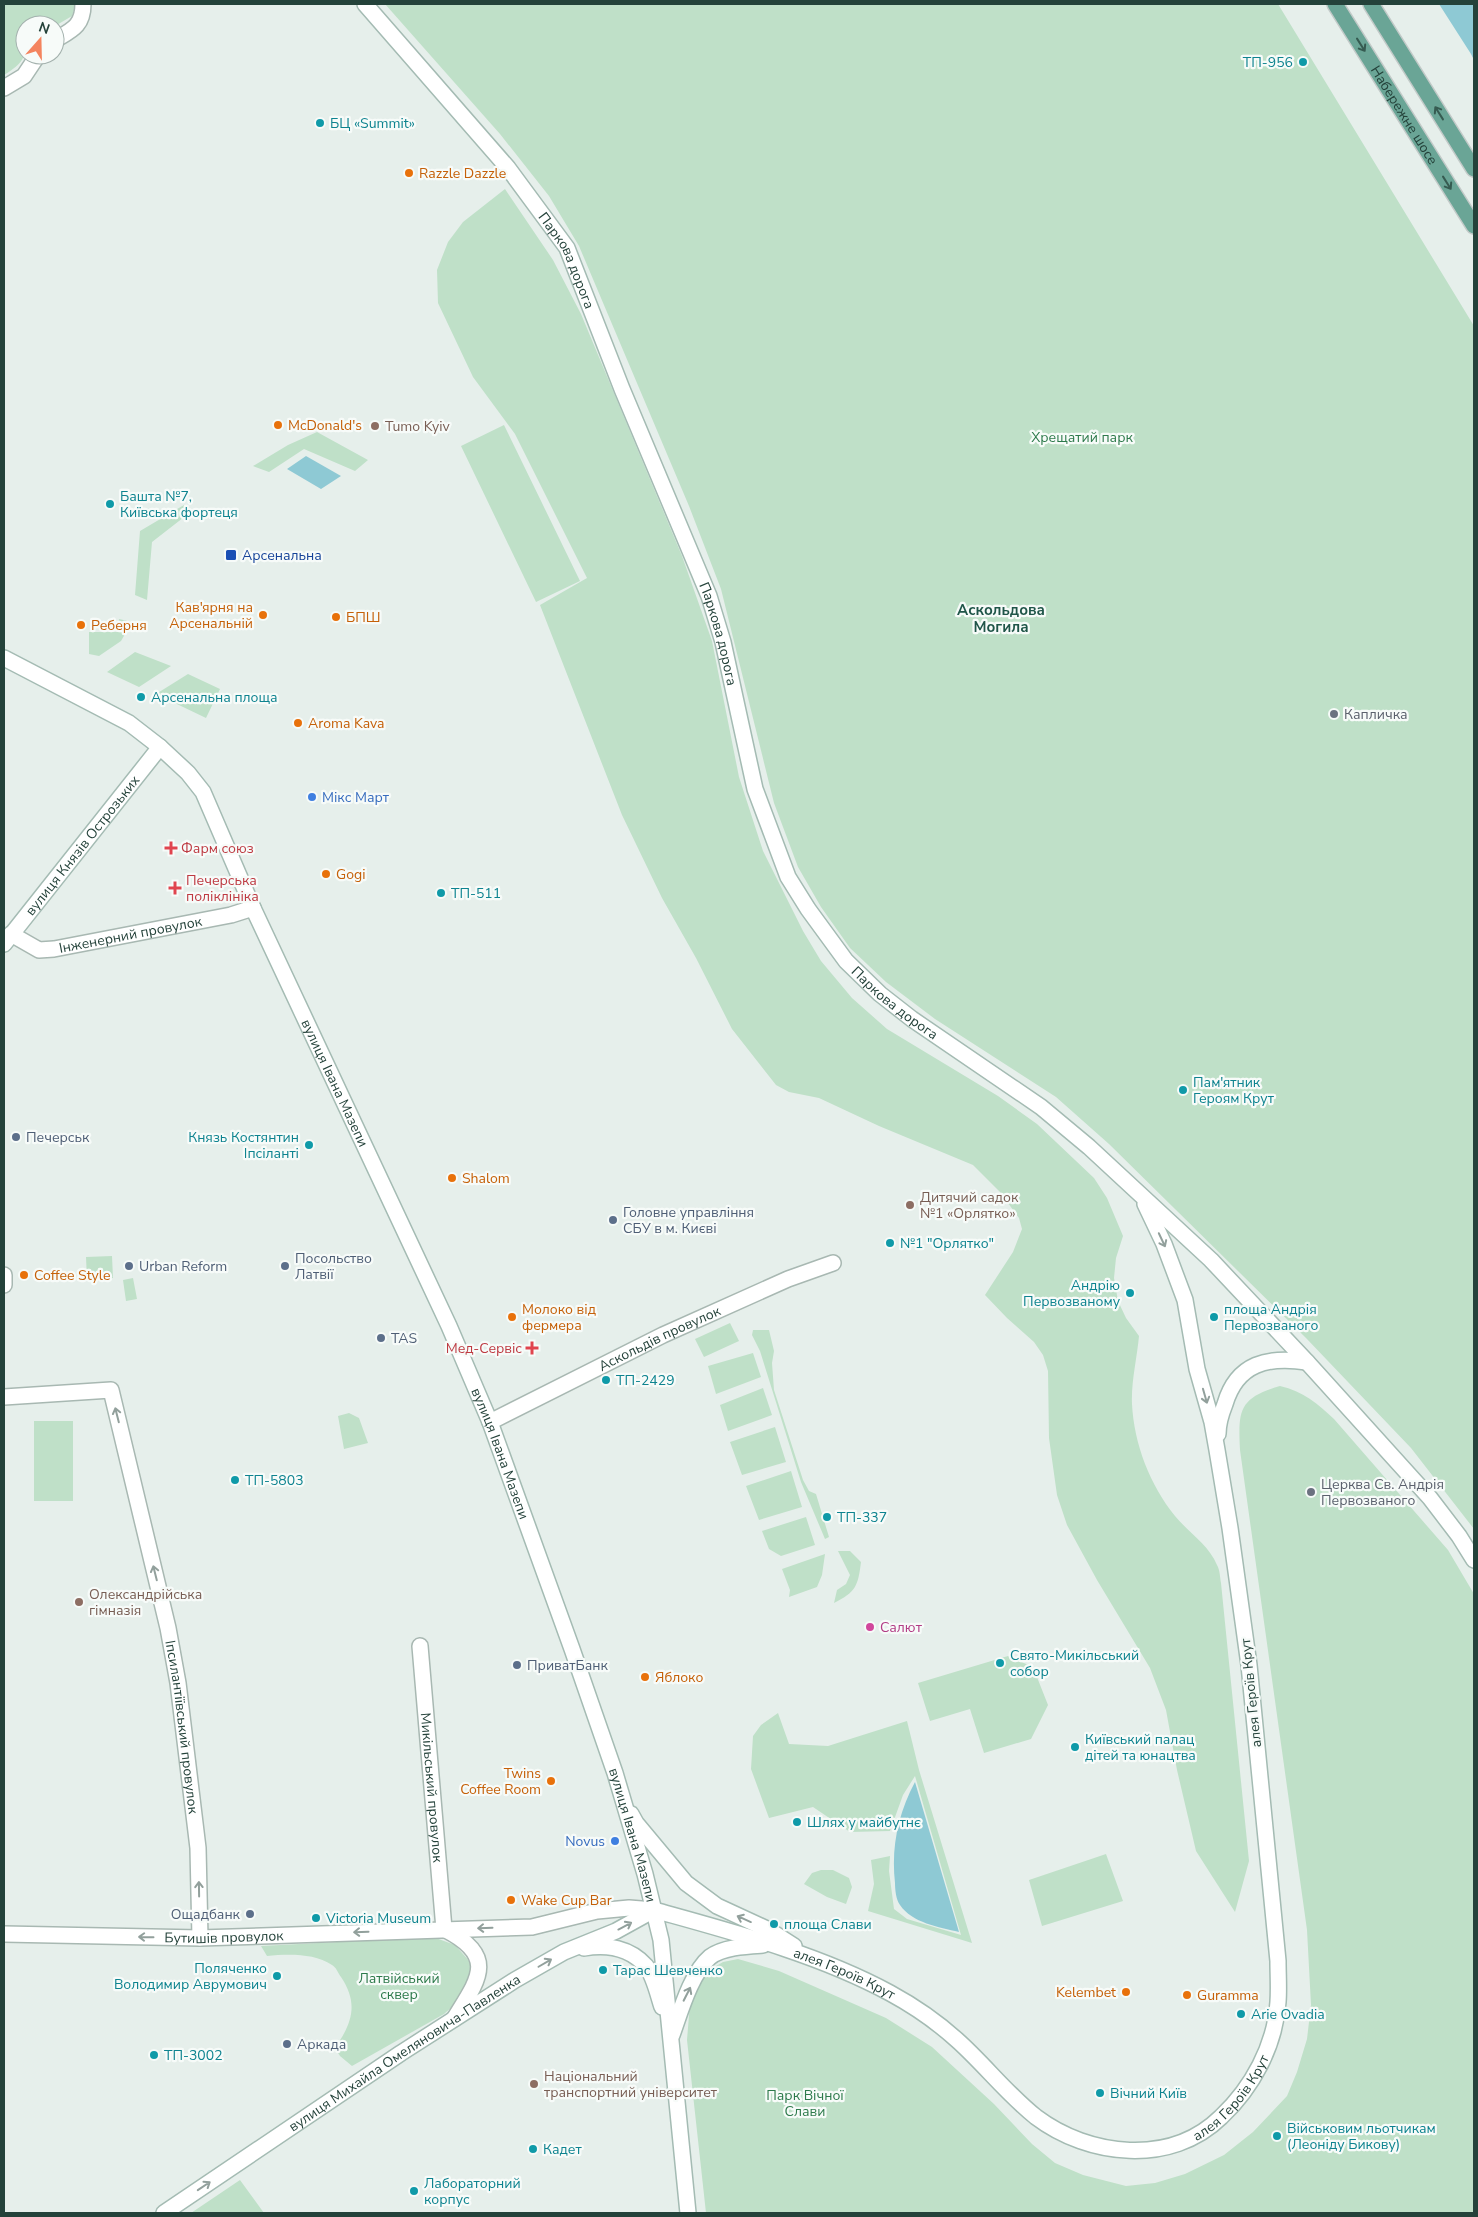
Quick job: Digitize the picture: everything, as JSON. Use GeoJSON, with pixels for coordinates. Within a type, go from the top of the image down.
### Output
{"type":"FeatureCollection","features":[{"type":"Feature","properties":{"kind":"main road"},"geometry":{"type":"LineString","coordinates":[[65,34],[77,27],[83,11],[83,4]]}},
{"type":"Feature","properties":{"kind":"main road","name":"Паркова дорога"},"geometry":{"type":"LineString","coordinates":[[365,4],[508,168],[566,248],[622,389],[709,596],[723,642],[755,789],[788,877],[808,909],[846,961],[880,994],[912,1020],[1040,1107],[1088,1147],[1140,1196]]}},
{"type":"Feature","properties":{"kind":"main road","name":"Набережне шосе"},"geometry":{"type":"LineString","coordinates":[[1335,4],[1474,226]]}},
{"type":"Feature","properties":{"kind":"main road"},"geometry":{"type":"LineString","coordinates":[[1370,4],[1474,169]]}},
{"type":"Feature","properties":{"kind":"main road"},"geometry":{"type":"LineString","coordinates":[[4,88],[24,76],[31,65]]}},
{"type":"Feature","properties":{"kind":"main road","name":"вулиця Івана Мазепи"},"geometry":{"type":"LineString","coordinates":[[4,658],[129,723],[160,747],[188,773],[203,792],[253,908],[409,1239],[490,1422],[572,1649],[645,1874],[661,1940],[688,2213]]}},
{"type":"Feature","properties":{"kind":"main road","name":"вулиця Князів Острозьких"},"geometry":{"type":"LineString","coordinates":[[7,939],[160,747]]}},
{"type":"Feature","properties":{"kind":"main road","name":"Інженерний провулок"},"geometry":{"type":"LineString","coordinates":[[7,939],[39,950],[54,949],[231,915],[253,908]]}},
{"type":"Feature","properties":{"kind":"main road"},"geometry":{"type":"LineString","coordinates":[[1140,1196],[1211,1260],[1307,1362],[1430,1498],[1459,1536],[1474,1560]]}},
{"type":"Feature","properties":{"kind":"main road"},"geometry":{"type":"LineString","coordinates":[[1140,1196],[1164,1244],[1185,1300],[1197,1369],[1212,1422],[1217,1450]]}},
{"type":"Feature","properties":{"kind":"main road","name":"Аскольдів провулок"},"geometry":{"type":"LineString","coordinates":[[490,1422],[671,1331],[788,1280],[833,1263]]}},
{"type":"Feature","properties":{"kind":"main road"},"geometry":{"type":"LineString","coordinates":[[4,1274],[4,1285]]}},
{"type":"Feature","properties":{"kind":"main road"},"geometry":{"type":"LineString","coordinates":[[1217,1450],[1218,1422],[1228,1390],[1237,1378],[1249,1368],[1267,1361],[1286,1359],[1307,1362]]}},
{"type":"Feature","properties":{"kind":"main road","name":"Іпсилантіївський провулок"},"geometry":{"type":"LineString","coordinates":[[4,1397],[111,1390],[168,1628],[178,1683],[198,1848],[200,1938]]}},
{"type":"Feature","properties":{"kind":"main road","name":"алея Героїв Крут"},"geometry":{"type":"LineString","coordinates":[[654,1910],[774,1945],[855,1976],[921,2011],[956,2040],[1036,2116],[1055,2129],[1081,2140],[1110,2149],[1142,2152],[1184,2142],[1217,2121],[1230,2108],[1258,2069],[1271,2037],[1278,2003],[1278,1961],[1249,1664],[1217,1450]]}},
{"type":"Feature","properties":{"kind":"main road","name":"Микільський провулок"},"geometry":{"type":"LineString","coordinates":[[420,1646],[444,1930]]}},
{"type":"Feature","properties":{"kind":"main road"},"geometry":{"type":"LineString","coordinates":[[622,1800],[636,1823],[686,1883],[717,1906],[768,1930],[816,1961]]}},
{"type":"Feature","properties":{"kind":"main road","name":"Бутишів провулок"},"geometry":{"type":"LineString","coordinates":[[4,1934],[200,1938],[532,1927],[597,1911],[629,1908],[654,1910]]}},
{"type":"Feature","properties":{"kind":"main road","name":"вулиця Михайла Омеляновича-Павленка"},"geometry":{"type":"LineString","coordinates":[[164,2213],[515,1980],[564,1952],[616,1931],[654,1910]]}},
{"type":"Feature","properties":{"kind":"main road"},"geometry":{"type":"LineString","coordinates":[[444,1930],[471,1946],[478,1959],[479,1971],[476,1982],[454,2019]]}},
{"type":"Feature","properties":{"kind":"main road"},"geometry":{"type":"LineString","coordinates":[[671,2040],[684,1998],[710,1957],[730,1949],[774,1945]]}},
{"type":"Feature","properties":{"kind":"main road"},"geometry":{"type":"LineString","coordinates":[[564,1952],[597,1946],[621,1948],[635,1957],[647,1968],[659,1997],[671,2040]]}},
{"type":"Feature","properties":{"kind":"green space"},"geometry":{"type":"Polygon","coordinates":[[[4,4],[76,4],[72,16],[65,20],[65,15],[15,15],[15,65],[17,65],[4,75],[4,4]]]}},
{"type":"Feature","properties":{"kind":"green space","name":"Хрещатий парк"},"geometry":{"type":"Polygon","coordinates":[[[385,4],[1278,4],[1474,326],[1474,1529],[1411,1448],[1306,1338],[1109,1144],[1056,1097],[935,1019],[886,982],[850,948],[821,907],[798,867],[774,803],[721,589],[689,506],[579,246],[549,196],[500,134],[385,4]]]}},
{"type":"Feature","properties":{"kind":"green space"},"geometry":{"type":"Polygon","coordinates":[[[505,189],[553,260],[581,314],[682,556],[712,641],[739,777],[763,851],[803,931],[821,961],[852,998],[887,1029],[998,1096],[1037,1124],[1094,1178],[1107,1198],[1123,1236],[1116,1258],[1114,1278],[1118,1301],[1126,1318],[1139,1336],[1133,1379],[1132,1404],[1133,1419],[1140,1449],[1158,1491],[1180,1522],[1209,1551],[1218,1567],[1221,1583],[1249,1861],[1235,1912],[1196,1851],[1177,1770],[1166,1710],[1150,1668],[1097,1580],[1067,1525],[1057,1495],[1049,1438],[1048,1371],[1043,1355],[1034,1342],[985,1295],[1013,1252],[1022,1229],[1019,1218],[1000,1192],[973,1165],[879,1126],[819,1098],[789,1092],[776,1085],[732,1029],[696,958],[662,898],[622,815],[540,605],[587,578],[515,434],[473,377],[438,303],[437,270],[448,242],[463,222],[505,189]]]}},
{"type":"Feature","properties":{"kind":"green space"},"geometry":{"type":"Polygon","coordinates":[[[504,425],[580,581],[536,602],[461,446],[504,425]]]}},
{"type":"Feature","properties":{"kind":"green space"},"geometry":{"type":"Polygon","coordinates":[[[317,432],[368,460],[355,471],[304,449],[269,472],[253,466],[288,445],[317,432]]]}},
{"type":"Feature","properties":{"kind":"green space"},"geometry":{"type":"Polygon","coordinates":[[[184,505],[188,514],[152,542],[147,600],[135,595],[140,531],[184,505]]]}},
{"type":"Feature","properties":{"kind":"green space"},"geometry":{"type":"Polygon","coordinates":[[[119,619],[132,622],[121,641],[99,656],[89,654],[89,632],[118,632],[119,619]]]}},
{"type":"Feature","properties":{"kind":"green space"},"geometry":{"type":"Polygon","coordinates":[[[135,652],[171,666],[139,687],[107,672],[135,652]]]}},
{"type":"Feature","properties":{"kind":"green space"},"geometry":{"type":"Polygon","coordinates":[[[188,674],[220,689],[206,718],[156,694],[188,674]]]}},
{"type":"Feature","properties":{"kind":"green space"},"geometry":{"type":"Polygon","coordinates":[[[112,1256],[113,1278],[87,1279],[86,1257],[112,1256]]]}},
{"type":"Feature","properties":{"kind":"green space"},"geometry":{"type":"Polygon","coordinates":[[[133,1278],[137,1299],[126,1301],[123,1280],[133,1278]]]}},
{"type":"Feature","properties":{"kind":"green space"},"geometry":{"type":"Polygon","coordinates":[[[730,1323],[739,1341],[704,1357],[695,1339],[730,1323]]]}},
{"type":"Feature","properties":{"kind":"green space"},"geometry":{"type":"Polygon","coordinates":[[[753,1330],[769,1330],[774,1351],[772,1363],[774,1390],[803,1480],[809,1491],[816,1494],[829,1537],[825,1539],[801,1482],[760,1351],[752,1335],[753,1330]]]}},
{"type":"Feature","properties":{"kind":"green space"},"geometry":{"type":"Polygon","coordinates":[[[753,1353],[761,1377],[716,1394],[708,1366],[753,1353]]]}},
{"type":"Feature","properties":{"kind":"green space","name":"Парк Вічної Слави"},"geometry":{"type":"Polygon","coordinates":[[[1280,1386],[1303,1395],[1316,1403],[1334,1419],[1448,1550],[1474,1594],[1474,2213],[706,2213],[687,2040],[690,2003],[706,1972],[723,1962],[738,1959],[779,1971],[886,2018],[932,2047],[994,2104],[1032,2144],[1055,2163],[1083,2175],[1126,2186],[1155,2183],[1185,2174],[1224,2155],[1253,2132],[1287,2096],[1307,2039],[1311,2005],[1307,1930],[1239,1436],[1241,1415],[1249,1401],[1256,1395],[1280,1386]]]}},
{"type":"Feature","properties":{"kind":"green space"},"geometry":{"type":"Polygon","coordinates":[[[763,1388],[772,1415],[728,1431],[720,1405],[763,1388]]]}},
{"type":"Feature","properties":{"kind":"green space"},"geometry":{"type":"Polygon","coordinates":[[[349,1413],[359,1418],[368,1443],[344,1449],[338,1416],[349,1413]]]}},
{"type":"Feature","properties":{"kind":"green space"},"geometry":{"type":"Polygon","coordinates":[[[34,1421],[73,1421],[73,1501],[34,1501],[34,1421]]]}},
{"type":"Feature","properties":{"kind":"green space"},"geometry":{"type":"Polygon","coordinates":[[[775,1427],[786,1462],[742,1475],[730,1442],[775,1427]]]}},
{"type":"Feature","properties":{"kind":"green space"},"geometry":{"type":"Polygon","coordinates":[[[791,1471],[802,1507],[759,1520],[746,1486],[791,1471]]]}},
{"type":"Feature","properties":{"kind":"green space"},"geometry":{"type":"Polygon","coordinates":[[[806,1517],[815,1545],[781,1556],[769,1549],[762,1531],[806,1517]]]}},
{"type":"Feature","properties":{"kind":"green space"},"geometry":{"type":"Polygon","coordinates":[[[838,1551],[850,1551],[861,1562],[859,1577],[855,1587],[851,1592],[834,1603],[837,1590],[846,1584],[850,1575],[838,1551]]]}},
{"type":"Feature","properties":{"kind":"green space"},"geometry":{"type":"Polygon","coordinates":[[[825,1554],[822,1575],[817,1587],[789,1597],[790,1590],[782,1569],[825,1554]]]}},
{"type":"Feature","properties":{"kind":"green space"},"geometry":{"type":"Polygon","coordinates":[[[1008,1656],[1033,1667],[1048,1705],[1031,1739],[984,1753],[970,1709],[930,1721],[918,1683],[1008,1656]]]}},
{"type":"Feature","properties":{"kind":"green space"},"geometry":{"type":"Polygon","coordinates":[[[778,1713],[789,1744],[828,1746],[907,1721],[919,1770],[972,1943],[868,1911],[874,1884],[871,1860],[890,1856],[889,1871],[894,1909],[907,1919],[961,1935],[915,1776],[903,1795],[890,1831],[850,1832],[813,1807],[769,1818],[751,1769],[753,1736],[761,1725],[778,1713]]]}},
{"type":"Feature","properties":{"kind":"green space"},"geometry":{"type":"Polygon","coordinates":[[[1106,1854],[1123,1901],[1042,1926],[1029,1880],[1106,1854]]]}},
{"type":"Feature","properties":{"kind":"green space"},"geometry":{"type":"Polygon","coordinates":[[[821,1870],[833,1870],[849,1878],[852,1887],[846,1904],[827,1897],[804,1884],[812,1873],[821,1870]]]}},
{"type":"Feature","properties":{"kind":"green space","name":"Латвійський сквер"},"geometry":{"type":"Polygon","coordinates":[[[433,1937],[455,1945],[471,1963],[469,1992],[444,2014],[352,2066],[340,2056],[335,2048],[346,2030],[351,2013],[350,1996],[347,1987],[336,1969],[325,1961],[309,1956],[267,1956],[261,1946],[433,1937]]]}},
{"type":"Feature","properties":{"kind":"green space"},"geometry":{"type":"Polygon","coordinates":[[[240,2180],[264,2213],[191,2213],[240,2180]]]}},
{"type":"Feature","properties":{"kind":"water"},"geometry":{"type":"Polygon","coordinates":[[[1439,4],[1474,4],[1474,60],[1471,54],[1439,4]]]}},
{"type":"Feature","properties":{"kind":"water"},"geometry":{"type":"Polygon","coordinates":[[[306,456],[341,476],[321,489],[287,469],[306,456]]]}},
{"type":"Feature","properties":{"kind":"water"},"geometry":{"type":"Polygon","coordinates":[[[915,1782],[959,1932],[935,1926],[911,1916],[899,1903],[897,1897],[894,1857],[897,1831],[904,1806],[915,1782]]]}},
{"type":"Feature","properties":{"kind":"place","name":"ТП-956"},"geometry":{"type":"Point","coordinates":[1303,62]}},
{"type":"Feature","properties":{"kind":"place","name":"БЦ «Summit»"},"geometry":{"type":"Point","coordinates":[320,123]}},
{"type":"Feature","properties":{"kind":"place","name":"Razzle Dazzle"},"geometry":{"type":"Point","coordinates":[409,173]}},
{"type":"Feature","properties":{"kind":"place","name":"McDonald's"},"geometry":{"type":"Point","coordinates":[278,425]}},
{"type":"Feature","properties":{"kind":"place","name":"Tumo Kyiv"},"geometry":{"type":"Point","coordinates":[375,426]}},
{"type":"Feature","properties":{"kind":"place","name":"Башта №7, Київська фортеця"},"geometry":{"type":"Point","coordinates":[110,504]}},
{"type":"Feature","properties":{"kind":"place","name":"Арсенальна"},"geometry":{"type":"Point","coordinates":[231,555]}},
{"type":"Feature","properties":{"kind":"place","name":"Кав'ярня на Арсенальній"},"geometry":{"type":"Point","coordinates":[263,615]}},
{"type":"Feature","properties":{"kind":"place","name":"БПШ"},"geometry":{"type":"Point","coordinates":[336,617]}},
{"type":"Feature","properties":{"kind":"place","name":"Реберня"},"geometry":{"type":"Point","coordinates":[81,625]}},
{"type":"Feature","properties":{"kind":"place","name":"Арсенальна площа"},"geometry":{"type":"Point","coordinates":[141,697]}},
{"type":"Feature","properties":{"kind":"place","name":"Капличка"},"geometry":{"type":"Point","coordinates":[1334,714]}},
{"type":"Feature","properties":{"kind":"place","name":"Aroma Kava"},"geometry":{"type":"Point","coordinates":[298,723]}},
{"type":"Feature","properties":{"kind":"place","name":"Мікс Март"},"geometry":{"type":"Point","coordinates":[312,797]}},
{"type":"Feature","properties":{"kind":"place","name":"Фарм союз"},"geometry":{"type":"Point","coordinates":[171,848]}},
{"type":"Feature","properties":{"kind":"place","name":"Gogi"},"geometry":{"type":"Point","coordinates":[326,874]}},
{"type":"Feature","properties":{"kind":"place","name":"Печерська поліклініка"},"geometry":{"type":"Point","coordinates":[175,888]}},
{"type":"Feature","properties":{"kind":"place","name":"ТП-511"},"geometry":{"type":"Point","coordinates":[441,893]}},
{"type":"Feature","properties":{"kind":"place","name":"Пам'ятник Героям Крут"},"geometry":{"type":"Point","coordinates":[1183,1090]}},
{"type":"Feature","properties":{"kind":"place","name":"Печерськ"},"geometry":{"type":"Point","coordinates":[16,1137]}},
{"type":"Feature","properties":{"kind":"place","name":"Князь Костянтин Іпсіланті"},"geometry":{"type":"Point","coordinates":[309,1145]}},
{"type":"Feature","properties":{"kind":"place","name":"Shalom"},"geometry":{"type":"Point","coordinates":[452,1178]}},
{"type":"Feature","properties":{"kind":"place","name":"Дитячий садок №1 «Орлятко»"},"geometry":{"type":"Point","coordinates":[910,1205]}},
{"type":"Feature","properties":{"kind":"place","name":"Головне управління СБУ в м. Києві"},"geometry":{"type":"Point","coordinates":[613,1220]}},
{"type":"Feature","properties":{"kind":"place","name":"№1 \"Орлятко\""},"geometry":{"type":"Point","coordinates":[890,1243]}},
{"type":"Feature","properties":{"kind":"place","name":"Urban Reform"},"geometry":{"type":"Point","coordinates":[129,1266]}},
{"type":"Feature","properties":{"kind":"place","name":"Посольство Латвії"},"geometry":{"type":"Point","coordinates":[285,1266]}},
{"type":"Feature","properties":{"kind":"place","name":"Coffee Style"},"geometry":{"type":"Point","coordinates":[24,1275]}},
{"type":"Feature","properties":{"kind":"place","name":"Андрію Первозваному"},"geometry":{"type":"Point","coordinates":[1130,1293]}},
{"type":"Feature","properties":{"kind":"place","name":"Молоко від фермера"},"geometry":{"type":"Point","coordinates":[512,1317]}},
{"type":"Feature","properties":{"kind":"place","name":"площа Андрія Первозваного"},"geometry":{"type":"Point","coordinates":[1214,1317]}},
{"type":"Feature","properties":{"kind":"place","name":"TAS"},"geometry":{"type":"Point","coordinates":[381,1338]}},
{"type":"Feature","properties":{"kind":"place","name":"Мед-Сервіс"},"geometry":{"type":"Point","coordinates":[532,1348]}},
{"type":"Feature","properties":{"kind":"place","name":"ТП-2429"},"geometry":{"type":"Point","coordinates":[606,1380]}},
{"type":"Feature","properties":{"kind":"place","name":"ТП-5803"},"geometry":{"type":"Point","coordinates":[235,1480]}},
{"type":"Feature","properties":{"kind":"place","name":"Церква Св. Андрія Первозваного"},"geometry":{"type":"Point","coordinates":[1311,1492]}},
{"type":"Feature","properties":{"kind":"place","name":"ТП-337"},"geometry":{"type":"Point","coordinates":[827,1517]}},
{"type":"Feature","properties":{"kind":"place","name":"Олександрійська гімназія"},"geometry":{"type":"Point","coordinates":[79,1602]}},
{"type":"Feature","properties":{"kind":"place","name":"Салют"},"geometry":{"type":"Point","coordinates":[870,1627]}},
{"type":"Feature","properties":{"kind":"place","name":"Свято-Микільський собор"},"geometry":{"type":"Point","coordinates":[1000,1663]}},
{"type":"Feature","properties":{"kind":"place","name":"ПриватБанк"},"geometry":{"type":"Point","coordinates":[517,1665]}},
{"type":"Feature","properties":{"kind":"place","name":"Яблоко"},"geometry":{"type":"Point","coordinates":[645,1677]}},
{"type":"Feature","properties":{"kind":"place","name":"Київський палац дітей та юнацтва"},"geometry":{"type":"Point","coordinates":[1075,1747]}},
{"type":"Feature","properties":{"kind":"place","name":"Twins Coffee Room"},"geometry":{"type":"Point","coordinates":[551,1781]}},
{"type":"Feature","properties":{"kind":"place","name":"Шлях у майбутнє"},"geometry":{"type":"Point","coordinates":[797,1822]}},
{"type":"Feature","properties":{"kind":"place","name":"Novus"},"geometry":{"type":"Point","coordinates":[615,1841]}},
{"type":"Feature","properties":{"kind":"place","name":"Wake Cup Bar"},"geometry":{"type":"Point","coordinates":[511,1900]}},
{"type":"Feature","properties":{"kind":"place","name":"Ощадбанк"},"geometry":{"type":"Point","coordinates":[250,1914]}},
{"type":"Feature","properties":{"kind":"place","name":"Victoria Museum"},"geometry":{"type":"Point","coordinates":[316,1918]}},
{"type":"Feature","properties":{"kind":"place","name":"площа Слави"},"geometry":{"type":"Point","coordinates":[774,1924]}},
{"type":"Feature","properties":{"kind":"place","name":"Тарас Шевченко"},"geometry":{"type":"Point","coordinates":[603,1970]}},
{"type":"Feature","properties":{"kind":"place","name":"Поляченко Володимир Аврумович"},"geometry":{"type":"Point","coordinates":[277,1976]}},
{"type":"Feature","properties":{"kind":"place","name":"Kelembet"},"geometry":{"type":"Point","coordinates":[1126,1992]}},
{"type":"Feature","properties":{"kind":"place","name":"Guramma"},"geometry":{"type":"Point","coordinates":[1187,1995]}},
{"type":"Feature","properties":{"kind":"place","name":"Arie Ovadia"},"geometry":{"type":"Point","coordinates":[1241,2014]}},
{"type":"Feature","properties":{"kind":"place","name":"Аркада"},"geometry":{"type":"Point","coordinates":[287,2044]}},
{"type":"Feature","properties":{"kind":"place","name":"ТП-3002"},"geometry":{"type":"Point","coordinates":[154,2055]}},
{"type":"Feature","properties":{"kind":"place","name":"Національний транспортний університет"},"geometry":{"type":"Point","coordinates":[534,2084]}},
{"type":"Feature","properties":{"kind":"place","name":"Вічний Київ"},"geometry":{"type":"Point","coordinates":[1100,2093]}},
{"type":"Feature","properties":{"kind":"place","name":"Військовим льотчикам (Леоніду Бикову)"},"geometry":{"type":"Point","coordinates":[1277,2136]}},
{"type":"Feature","properties":{"kind":"place","name":"Кадет"},"geometry":{"type":"Point","coordinates":[533,2149]}},
{"type":"Feature","properties":{"kind":"place","name":"Лабораторний корпус"},"geometry":{"type":"Point","coordinates":[414,2191]}},
{"type":"Feature","properties":{"kind":"district","name":"Аскольдова Могила"},"geometry":{"type":"Point","coordinates":[1001,618]}}]}
